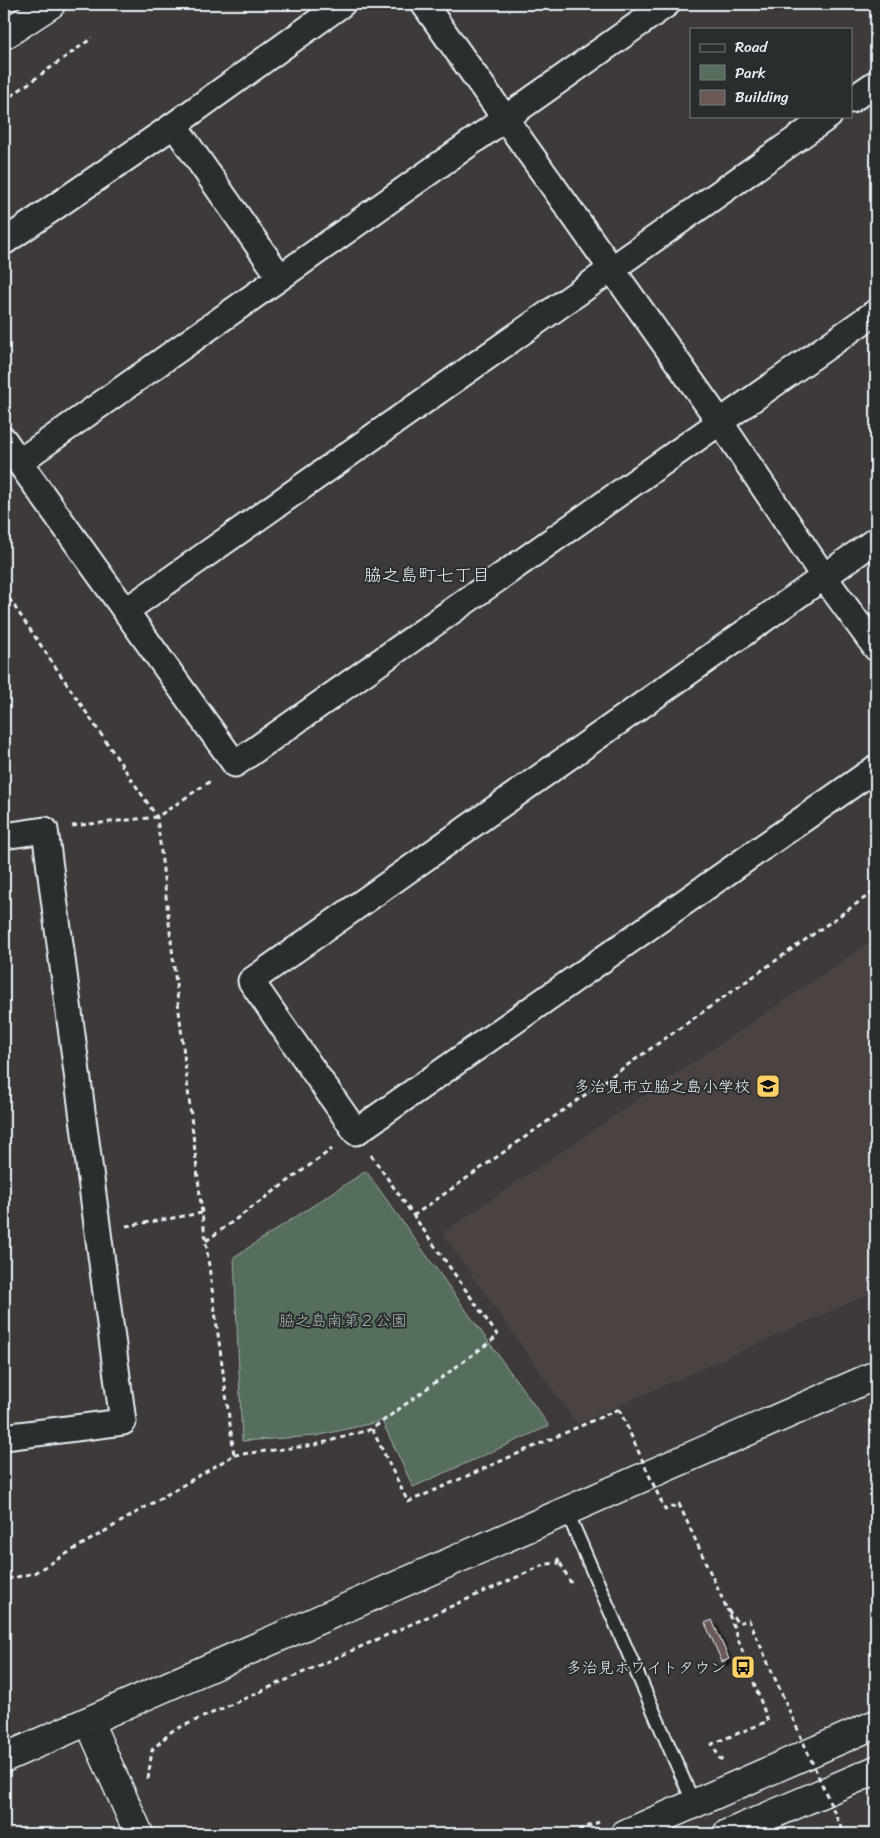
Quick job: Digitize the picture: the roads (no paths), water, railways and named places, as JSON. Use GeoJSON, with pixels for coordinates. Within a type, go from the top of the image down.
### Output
{"type":"FeatureCollection","features":[{"type":"Feature","properties":{"kind":"street"},"geometry":{"type":"LineString","coordinates":[[4,35],[51,4]]}},
{"type":"Feature","properties":{"kind":"street"},"geometry":{"type":"LineString","coordinates":[[4,242],[174,125],[342,4]]}},
{"type":"Feature","properties":{"kind":"street"},"geometry":{"type":"LineString","coordinates":[[424,4],[720,422],[824,577],[876,648]]}},
{"type":"Feature","properties":{"kind":"street"},"geometry":{"type":"LineString","coordinates":[[19,462],[667,4]]}},
{"type":"Feature","properties":{"kind":"street"},"geometry":{"type":"LineString","coordinates":[[852,99],[876,83]]}},
{"type":"Feature","properties":{"kind":"street"},"geometry":{"type":"LineString","coordinates":[[127,610],[826,118]]}},
{"type":"Feature","properties":{"kind":"street"},"geometry":{"type":"LineString","coordinates":[[174,125],[280,277]]}},
{"type":"Feature","properties":{"kind":"street"},"geometry":{"type":"LineString","coordinates":[[4,440],[235,764],[876,312]]}},
{"type":"Feature","properties":{"kind":"street"},"geometry":{"type":"LineString","coordinates":[[876,540],[251,981],[356,1132],[876,768]]}},
{"type":"Feature","properties":{"kind":"street"},"geometry":{"type":"LineString","coordinates":[[4,836],[45,830],[123,1422],[4,1437]]}},
{"type":"Feature","properties":{"kind":"street"},"geometry":{"type":"LineString","coordinates":[[4,1758],[876,1375]]}},
{"type":"Feature","properties":{"kind":"street"},"geometry":{"type":"LineString","coordinates":[[89,1722],[139,1834]]}},
{"type":"Feature","properties":{"kind":"street"},"geometry":{"type":"LineString","coordinates":[[626,1834],[876,1724]]}},
{"type":"Feature","properties":{"kind":"street"},"geometry":{"type":"LineString","coordinates":[[727,1834],[876,1770]]}},
{"type":"Feature","properties":{"kind":"lane"},"geometry":{"type":"LineString","coordinates":[[567,1512],[694,1804]]}},
{"type":"Feature","properties":{"kind":"place","name":"多治見市立脇之島小学校"},"geometry":{"type":"Point","coordinates":[768,1086]}},
{"type":"Feature","properties":{"kind":"place","name":"多治見ホワイトタウン"},"geometry":{"type":"Point","coordinates":[743,1667]}},
{"type":"Feature","properties":{"kind":"district","name":"脇之島町七丁目"},"geometry":{"type":"Point","coordinates":[427,575]}},
{"type":"Feature","properties":{"kind":"park label","name":"脇之島南第２公園"},"geometry":{"type":"Point","coordinates":[343,1320]}}]}
